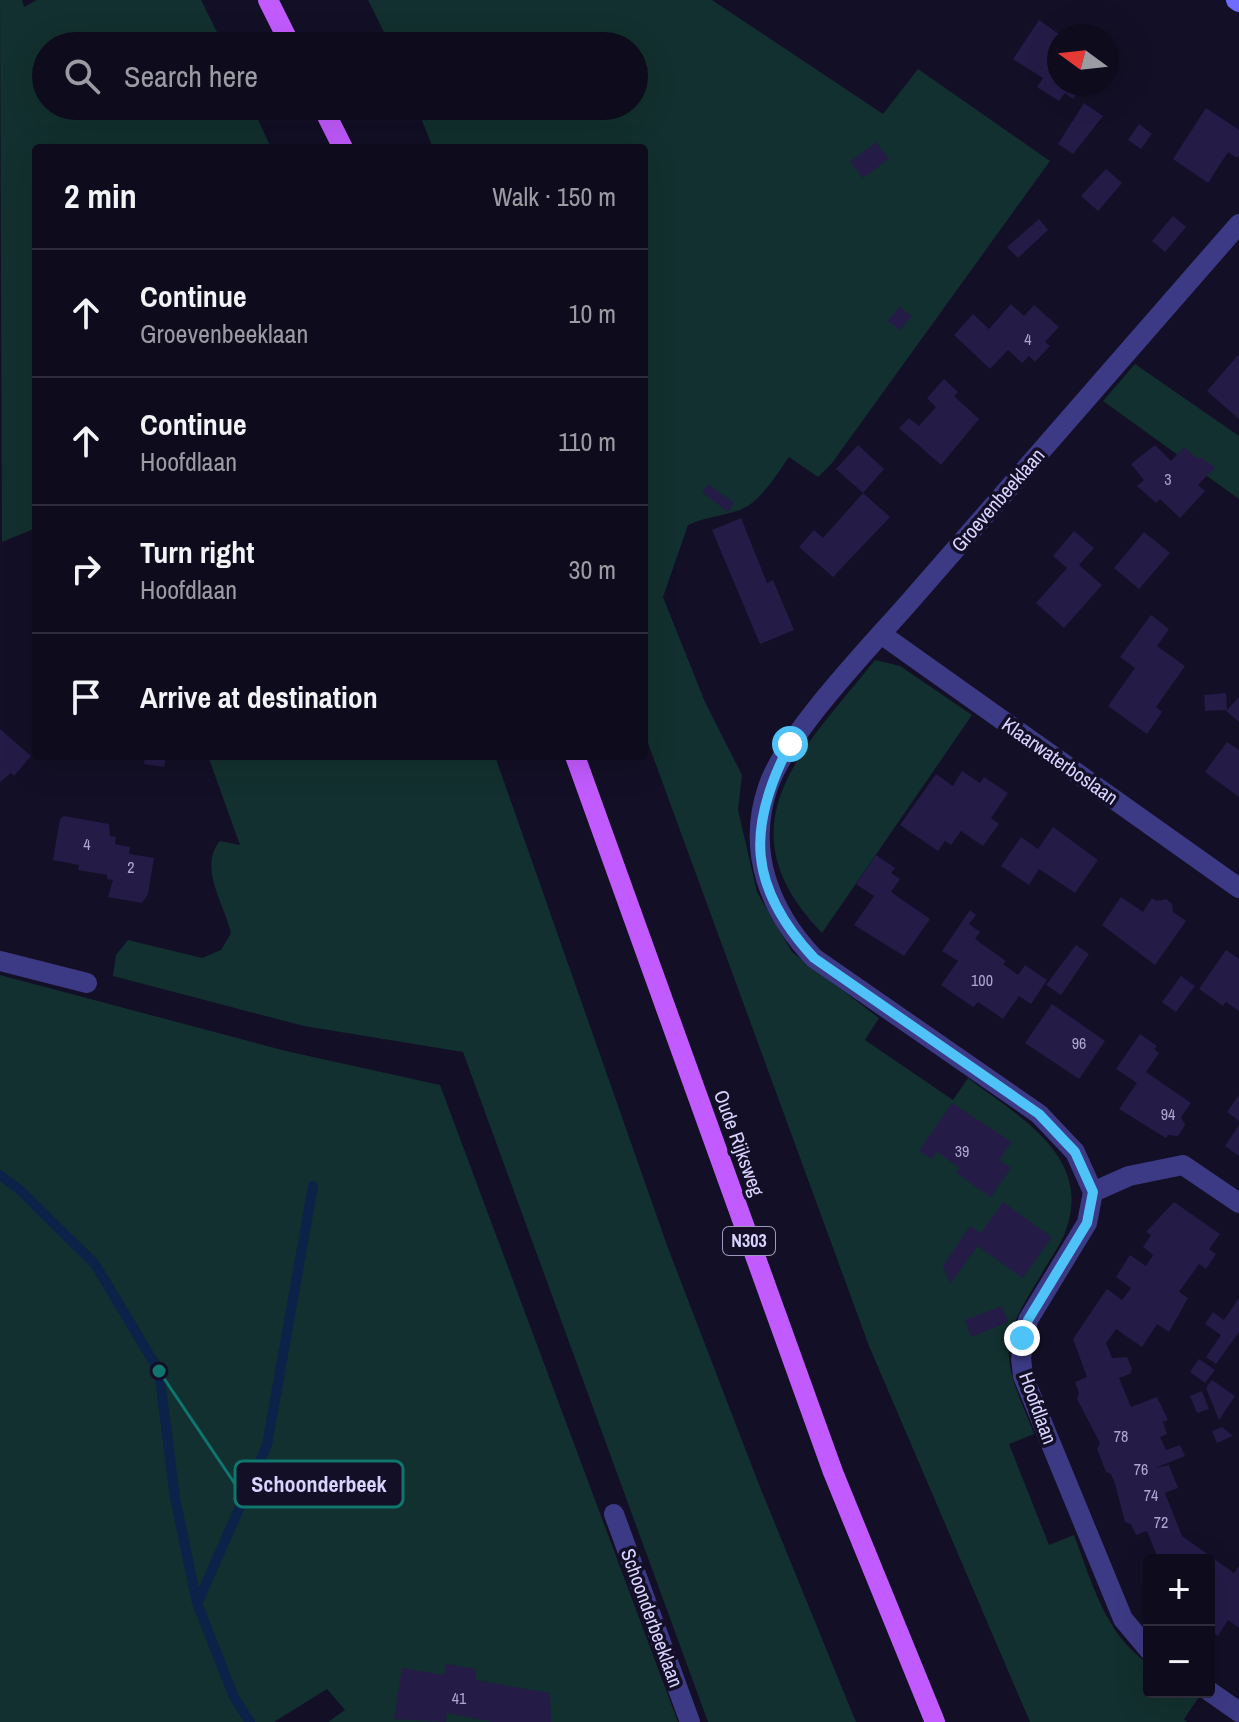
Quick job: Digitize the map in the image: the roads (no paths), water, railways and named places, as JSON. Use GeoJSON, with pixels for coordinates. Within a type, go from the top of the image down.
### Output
{"type":"FeatureCollection","features":[{"type":"Feature","properties":{"kind":"main road"},"geometry":{"type":"LineString","coordinates":[[268,0],[284,32]]}},
{"type":"Feature","properties":{"kind":"main road"},"geometry":{"type":"LineString","coordinates":[[329,120],[341,144]]}},
{"type":"Feature","properties":{"kind":"main road","name":"Oude Rijksweg"},"geometry":{"type":"LineString","coordinates":[[576,760],[833,1472],[935,1722]]}},
{"type":"Feature","properties":{"kind":"street","name":"Groevenbeeklaan"},"geometry":{"type":"LineString","coordinates":[[1093,1192],[1075,1152],[1039,1114],[814,958],[792,934],[773,902],[761,859],[760,821],[768,785],[790,744],[881,634],[1239,224]]}},
{"type":"Feature","properties":{"kind":"street","name":"Klaarwaterboslaan"},"geometry":{"type":"LineString","coordinates":[[881,634],[1239,888]]}},
{"type":"Feature","properties":{"kind":"street"},"geometry":{"type":"LineString","coordinates":[[0,961],[87,983]]}},
{"type":"Feature","properties":{"kind":"street"},"geometry":{"type":"LineString","coordinates":[[1093,1192],[1129,1176],[1183,1165],[1239,1203]]}},
{"type":"Feature","properties":{"kind":"street","name":"Hoofdlaan"},"geometry":{"type":"LineString","coordinates":[[1093,1192],[1087,1223],[1028,1320],[1021,1358],[1023,1376],[1123,1619],[1143,1643]]}},
{"type":"Feature","properties":{"kind":"street","name":"Schoonderbeeklaan"},"geometry":{"type":"LineString","coordinates":[[614,1514],[690,1722]]}},
{"type":"Feature","properties":{"kind":"street"},"geometry":{"type":"LineString","coordinates":[[1215,1695],[1239,1712]]}},
{"type":"Feature","properties":{"kind":"waterway"},"geometry":{"type":"LineString","coordinates":[[0,1175],[20,1190],[95,1264],[159,1371],[175,1498],[197,1603],[234,1697],[250,1722]]}},
{"type":"Feature","properties":{"kind":"waterway"},"geometry":{"type":"LineString","coordinates":[[198,1602],[267,1445],[313,1186]]}},
{"type":"Feature","properties":{"kind":"place","name":"Schoonderbeek"},"geometry":{"type":"Point","coordinates":[159,1371]}}]}
